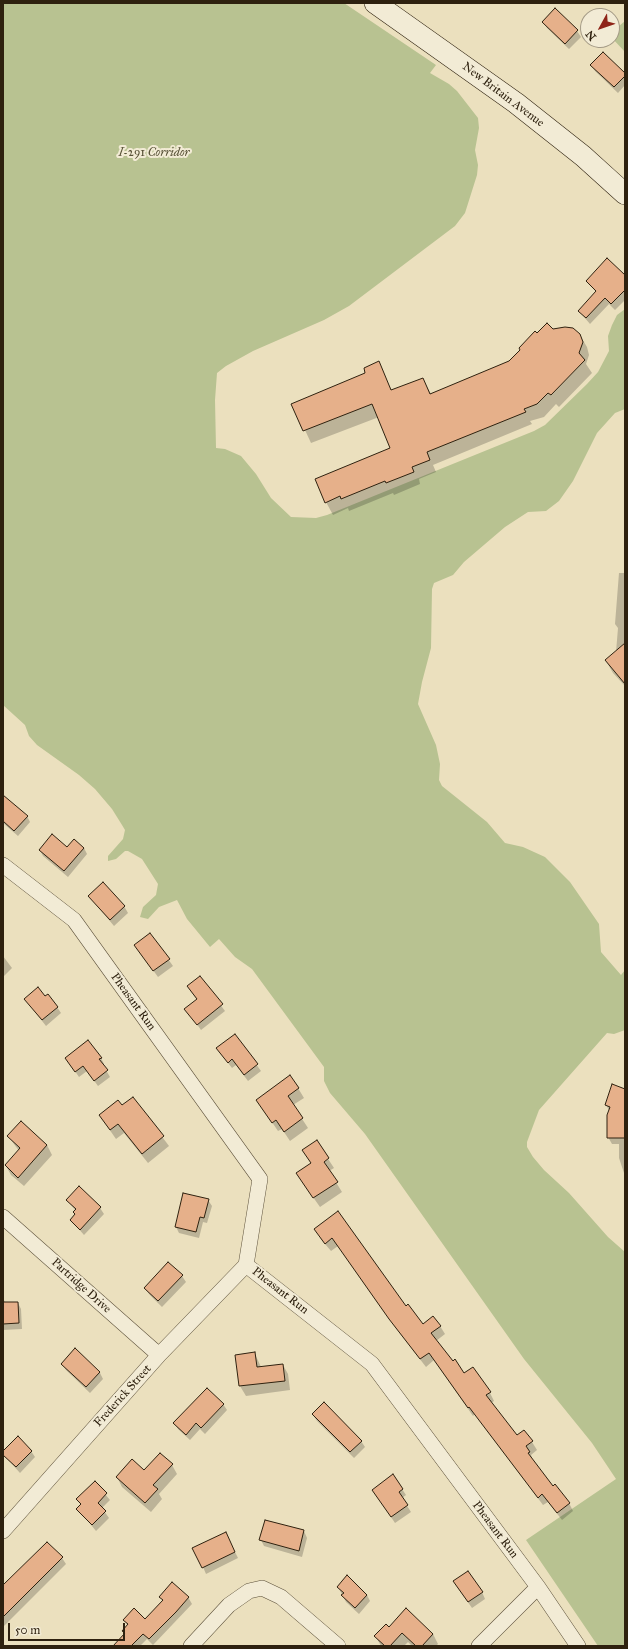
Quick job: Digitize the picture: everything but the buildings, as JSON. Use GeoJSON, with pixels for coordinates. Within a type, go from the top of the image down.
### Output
{"type":"FeatureCollection","features":[{"type":"Feature","properties":{"kind":"main road","name":"New Britain Avenue"},"geometry":{"type":"LineString","coordinates":[[375,3],[516,103],[583,156],[625,194]]}},
{"type":"Feature","properties":{"kind":"street","name":"Pheasant Run"},"geometry":{"type":"LineString","coordinates":[[3,865],[74,920],[260,1179],[246,1265],[372,1364],[538,1587],[578,1646]]}},
{"type":"Feature","properties":{"kind":"street","name":"Partridge Drive"},"geometry":{"type":"LineString","coordinates":[[3,1217],[159,1355]]}},
{"type":"Feature","properties":{"kind":"street","name":"Frederick Street"},"geometry":{"type":"LineString","coordinates":[[3,1531],[159,1355],[246,1265]]}},
{"type":"Feature","properties":{"kind":"street"},"geometry":{"type":"LineString","coordinates":[[479,1646],[538,1587]]}},
{"type":"Feature","properties":{"kind":"street"},"geometry":{"type":"LineString","coordinates":[[191,1646],[229,1605],[249,1592],[262,1588],[281,1597],[338,1646]]}},
{"type":"Feature","properties":{"kind":"green space","name":"I-291 Corridor"},"geometry":{"type":"Polygon","coordinates":[[[3,3],[344,3],[436,65],[430,73],[449,84],[457,91],[478,118],[479,128],[475,150],[478,165],[477,175],[465,213],[455,226],[349,306],[324,320],[253,351],[226,366],[217,373],[215,400],[216,448],[225,449],[241,456],[256,474],[271,498],[291,517],[316,518],[327,515],[534,431],[545,425],[598,372],[609,351],[608,336],[612,325],[617,315],[625,309],[625,409],[615,413],[597,433],[573,481],[559,501],[546,511],[528,512],[505,527],[464,562],[453,575],[434,583],[432,589],[431,648],[418,704],[436,745],[440,764],[439,780],[442,786],[487,822],[505,843],[523,847],[545,857],[570,882],[599,924],[601,952],[621,975],[625,970],[625,1030],[614,1034],[607,1033],[539,1110],[527,1142],[527,1147],[544,1170],[569,1193],[608,1237],[625,1252],[625,1646],[598,1646],[526,1540],[616,1479],[592,1443],[524,1359],[365,1134],[330,1093],[324,1081],[324,1067],[252,969],[235,957],[219,939],[210,947],[187,919],[177,900],[159,907],[148,919],[140,917],[143,907],[156,895],[158,884],[142,859],[128,851],[125,851],[116,859],[108,861],[108,856],[123,839],[125,830],[112,809],[95,789],[79,775],[37,745],[29,736],[25,725],[3,705],[3,3]]]}},
{"type":"Feature","properties":{"kind":"green space"},"geometry":{"type":"Polygon","coordinates":[[[625,21],[625,52],[620,47],[620,25],[625,21]]]}}]}
